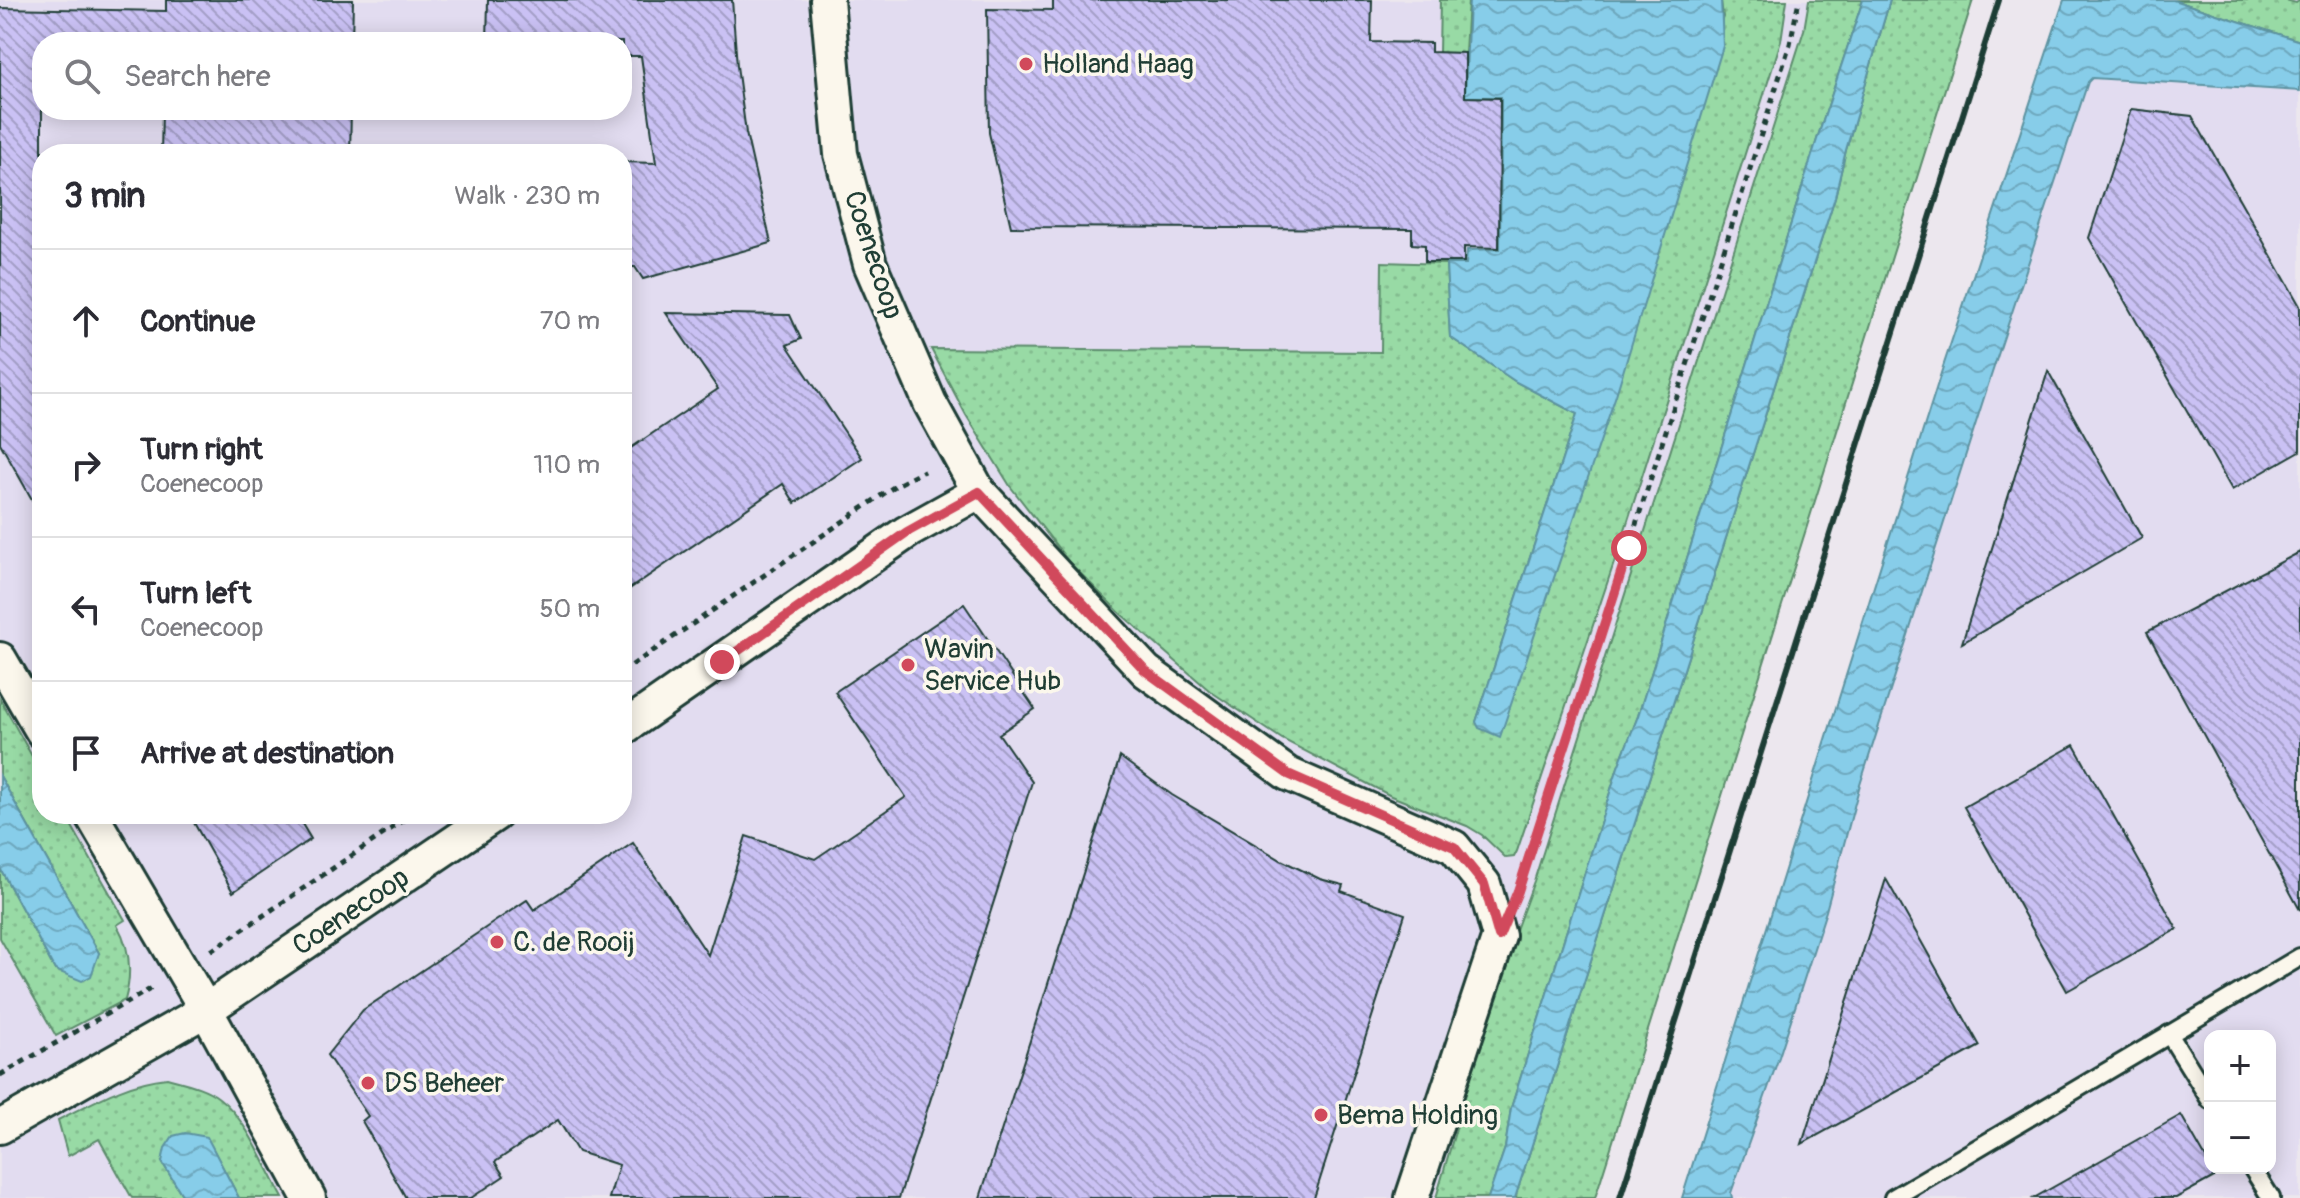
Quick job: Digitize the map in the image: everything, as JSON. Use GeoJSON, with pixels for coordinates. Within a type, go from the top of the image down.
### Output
{"type":"FeatureCollection","features":[{"type":"Feature","properties":{"kind":"street","name":"Coenecoop"},"geometry":{"type":"LineString","coordinates":[[827,0],[841,154],[870,264],[930,403],[979,492],[1146,671],[1288,774],[1454,847],[1484,884],[1499,936]]}},
{"type":"Feature","properties":{"kind":"street"},"geometry":{"type":"LineString","coordinates":[[632,722],[907,532],[979,492]]}},
{"type":"Feature","properties":{"kind":"street"},"geometry":{"type":"LineString","coordinates":[[0,659],[32,714]]}},
{"type":"Feature","properties":{"kind":"street"},"geometry":{"type":"LineString","coordinates":[[97,824],[206,1010],[309,1198]]}},
{"type":"Feature","properties":{"kind":"street","name":"Coenecoop"},"geometry":{"type":"LineString","coordinates":[[0,1127],[206,1010],[481,824]]}},
{"type":"Feature","properties":{"kind":"street"},"geometry":{"type":"LineString","coordinates":[[1412,1198],[1499,936]]}},
{"type":"Feature","properties":{"kind":"lane"},"geometry":{"type":"LineString","coordinates":[[1893,1198],[2300,957]]}},
{"type":"Feature","properties":{"kind":"lane"},"geometry":{"type":"LineString","coordinates":[[2169,1034],[2204,1090]]}},
{"type":"Feature","properties":{"kind":"lane"},"geometry":{"type":"LineString","coordinates":[[2256,1174],[2271,1198]]}},
{"type":"Feature","properties":{"kind":"path"},"geometry":{"type":"LineString","coordinates":[[1499,936],[1523,876],[1657,459],[1790,44],[1799,0]]}},
{"type":"Feature","properties":{"kind":"path"},"geometry":{"type":"LineString","coordinates":[[632,665],[895,486],[958,453]]}},
{"type":"Feature","properties":{"kind":"shaded area"},"geometry":{"type":"Polygon","coordinates":[[[0,0],[1883,0],[1510,1198],[0,1198],[0,0]]]}},
{"type":"Feature","properties":{"kind":"shaded area"},"geometry":{"type":"Polygon","coordinates":[[[2087,0],[2300,0],[2300,1198],[1710,1198],[2087,0]]]}},
{"type":"Feature","properties":{"kind":"green space"},"geometry":{"type":"Polygon","coordinates":[[[1440,0],[1468,0],[1465,53],[1439,53],[1440,0]]]}},
{"type":"Feature","properties":{"kind":"green space"},"geometry":{"type":"Polygon","coordinates":[[[1721,0],[1787,0],[1781,41],[1622,539],[1517,851],[1514,857],[1506,858],[1482,835],[1467,826],[1391,796],[1282,739],[1210,691],[1121,614],[1069,562],[1010,486],[966,415],[931,349],[1381,352],[1382,262],[1446,264],[1450,337],[1516,382],[1577,414],[1476,722],[1723,17],[1721,0]]]}},
{"type":"Feature","properties":{"kind":"green space"},"geometry":{"type":"Polygon","coordinates":[[[1809,0],[1863,0],[1511,1108],[1505,1148],[1488,1198],[1436,1198],[1503,965],[1534,881],[1804,30],[1809,0]]]}},
{"type":"Feature","properties":{"kind":"green space"},"geometry":{"type":"Polygon","coordinates":[[[1890,0],[1973,0],[1595,1198],[1515,1198],[1835,197],[1890,0]]]}},
{"type":"Feature","properties":{"kind":"green space"},"geometry":{"type":"Polygon","coordinates":[[[2173,0],[2286,0],[2296,3],[2300,0],[2300,41],[2173,0]]]}},
{"type":"Feature","properties":{"kind":"green space"},"geometry":{"type":"Polygon","coordinates":[[[0,699],[32,756],[32,824],[71,824],[125,920],[117,925],[129,962],[125,1000],[56,1036],[0,938],[0,868],[55,970],[99,953],[0,776],[0,699]]]}},
{"type":"Feature","properties":{"kind":"green space"},"geometry":{"type":"Polygon","coordinates":[[[167,1078],[208,1091],[229,1107],[247,1131],[283,1198],[239,1198],[207,1138],[162,1162],[184,1198],[132,1198],[99,1139],[68,1156],[58,1120],[124,1088],[167,1078]]]}},
{"type":"Feature","properties":{"kind":"water"},"geometry":{"type":"Polygon","coordinates":[[[1469,0],[1721,0],[1723,46],[1616,395],[1500,737],[1479,728],[1476,722],[1577,414],[1516,382],[1450,337],[1446,264],[1466,264],[1467,250],[1500,249],[1501,97],[1465,97],[1469,0]]]}},
{"type":"Feature","properties":{"kind":"water"},"geometry":{"type":"Polygon","coordinates":[[[1863,0],[1890,0],[1835,197],[1515,1198],[1488,1198],[1505,1148],[1511,1108],[1863,0]]]}},
{"type":"Feature","properties":{"kind":"water"},"geometry":{"type":"Polygon","coordinates":[[[2064,0],[2173,0],[2300,41],[2300,91],[2092,78],[2088,82],[1859,788],[1826,911],[1731,1193],[1732,1198],[1682,1198],[1941,373],[2064,0]]]}},
{"type":"Feature","properties":{"kind":"water"},"geometry":{"type":"Polygon","coordinates":[[[0,776],[99,953],[91,976],[82,981],[55,970],[0,868],[0,776]]]}},
{"type":"Feature","properties":{"kind":"water"},"geometry":{"type":"Polygon","coordinates":[[[185,1133],[207,1137],[239,1198],[184,1198],[162,1162],[165,1148],[173,1136],[185,1133]]]}},
{"type":"Feature","properties":{"kind":"building"},"geometry":{"type":"Polygon","coordinates":[[[166,0],[353,0],[352,32],[32,32],[32,120],[42,120],[42,144],[32,144],[32,499],[0,443],[0,8],[166,11],[166,0]]]}},
{"type":"Feature","properties":{"kind":"building"},"geometry":{"type":"Polygon","coordinates":[[[488,0],[732,0],[746,133],[771,243],[643,279],[632,267],[632,162],[656,163],[641,56],[632,56],[632,32],[487,32],[488,0]]]}},
{"type":"Feature","properties":{"kind":"building"},"geometry":{"type":"Polygon","coordinates":[[[1053,0],[1372,0],[1371,42],[1431,43],[1431,52],[1465,53],[1465,97],[1500,98],[1499,248],[1464,247],[1464,262],[1425,262],[1425,245],[1412,244],[1412,229],[1011,227],[989,133],[987,9],[1053,10],[1053,0]]]}},
{"type":"Feature","properties":{"kind":"building"},"geometry":{"type":"Polygon","coordinates":[[[2131,109],[2192,116],[2300,306],[2300,451],[2232,490],[2089,238],[2131,109]]]}},
{"type":"Feature","properties":{"kind":"building"},"geometry":{"type":"Polygon","coordinates":[[[162,120],[351,120],[350,144],[161,144],[162,120]]]}},
{"type":"Feature","properties":{"kind":"building"},"geometry":{"type":"Polygon","coordinates":[[[666,313],[790,315],[801,339],[787,345],[862,458],[795,503],[783,484],[632,587],[632,447],[718,389],[666,313]]]}},
{"type":"Feature","properties":{"kind":"building"},"geometry":{"type":"Polygon","coordinates":[[[2048,371],[2142,538],[1962,643],[2048,371]]]}},
{"type":"Feature","properties":{"kind":"building"},"geometry":{"type":"Polygon","coordinates":[[[2300,552],[2300,910],[2147,632],[2300,552]]]}},
{"type":"Feature","properties":{"kind":"building"},"geometry":{"type":"Polygon","coordinates":[[[964,604],[1035,709],[999,734],[1032,782],[899,1198],[609,1198],[619,1165],[578,1152],[558,1120],[495,1162],[504,1176],[471,1198],[406,1198],[362,1121],[368,1116],[327,1055],[363,1010],[527,900],[534,910],[633,843],[708,955],[746,836],[815,859],[906,797],[835,692],[964,604]]]}},
{"type":"Feature","properties":{"kind":"building"},"geometry":{"type":"Polygon","coordinates":[[[2074,745],[2177,929],[2067,991],[1964,807],[2074,745]]]}},
{"type":"Feature","properties":{"kind":"building"},"geometry":{"type":"Polygon","coordinates":[[[1120,757],[1172,795],[1281,860],[1320,879],[1343,885],[1341,891],[1405,914],[1314,1198],[980,1198],[1120,757]]]}},
{"type":"Feature","properties":{"kind":"building"},"geometry":{"type":"Polygon","coordinates":[[[195,824],[302,824],[311,839],[233,892],[195,824]]]}},
{"type":"Feature","properties":{"kind":"building"},"geometry":{"type":"Polygon","coordinates":[[[1886,879],[1980,1046],[1802,1144],[1886,879]]]}},
{"type":"Feature","properties":{"kind":"building"},"geometry":{"type":"Polygon","coordinates":[[[2181,1115],[2204,1155],[2204,1174],[2216,1176],[2176,1198],[2034,1198],[2181,1115]]]}},
{"type":"Feature","properties":{"kind":"railway"},"geometry":{"type":"LineString","coordinates":[[1620,1198],[1999,0]]}},
{"type":"Feature","properties":{"kind":"place","name":"Holland Haag"},"geometry":{"type":"Point","coordinates":[1026,64]}},
{"type":"Feature","properties":{"kind":"place","name":"Wavin Service Hub"},"geometry":{"type":"Point","coordinates":[908,665]}},
{"type":"Feature","properties":{"kind":"place","name":"C. de Rooij"},"geometry":{"type":"Point","coordinates":[497,942]}},
{"type":"Feature","properties":{"kind":"place","name":"DS Beheer"},"geometry":{"type":"Point","coordinates":[368,1083]}},
{"type":"Feature","properties":{"kind":"place","name":"Bema Holding"},"geometry":{"type":"Point","coordinates":[1321,1115]}},
{"type":"Feature","properties":{"kind":"route"},"geometry":{"type":"LineString","coordinates":[[722,662],[907,532],[979,492],[1146,671],[1288,774],[1454,847],[1484,884],[1499,936],[1518,891],[1629,548]]}}]}
